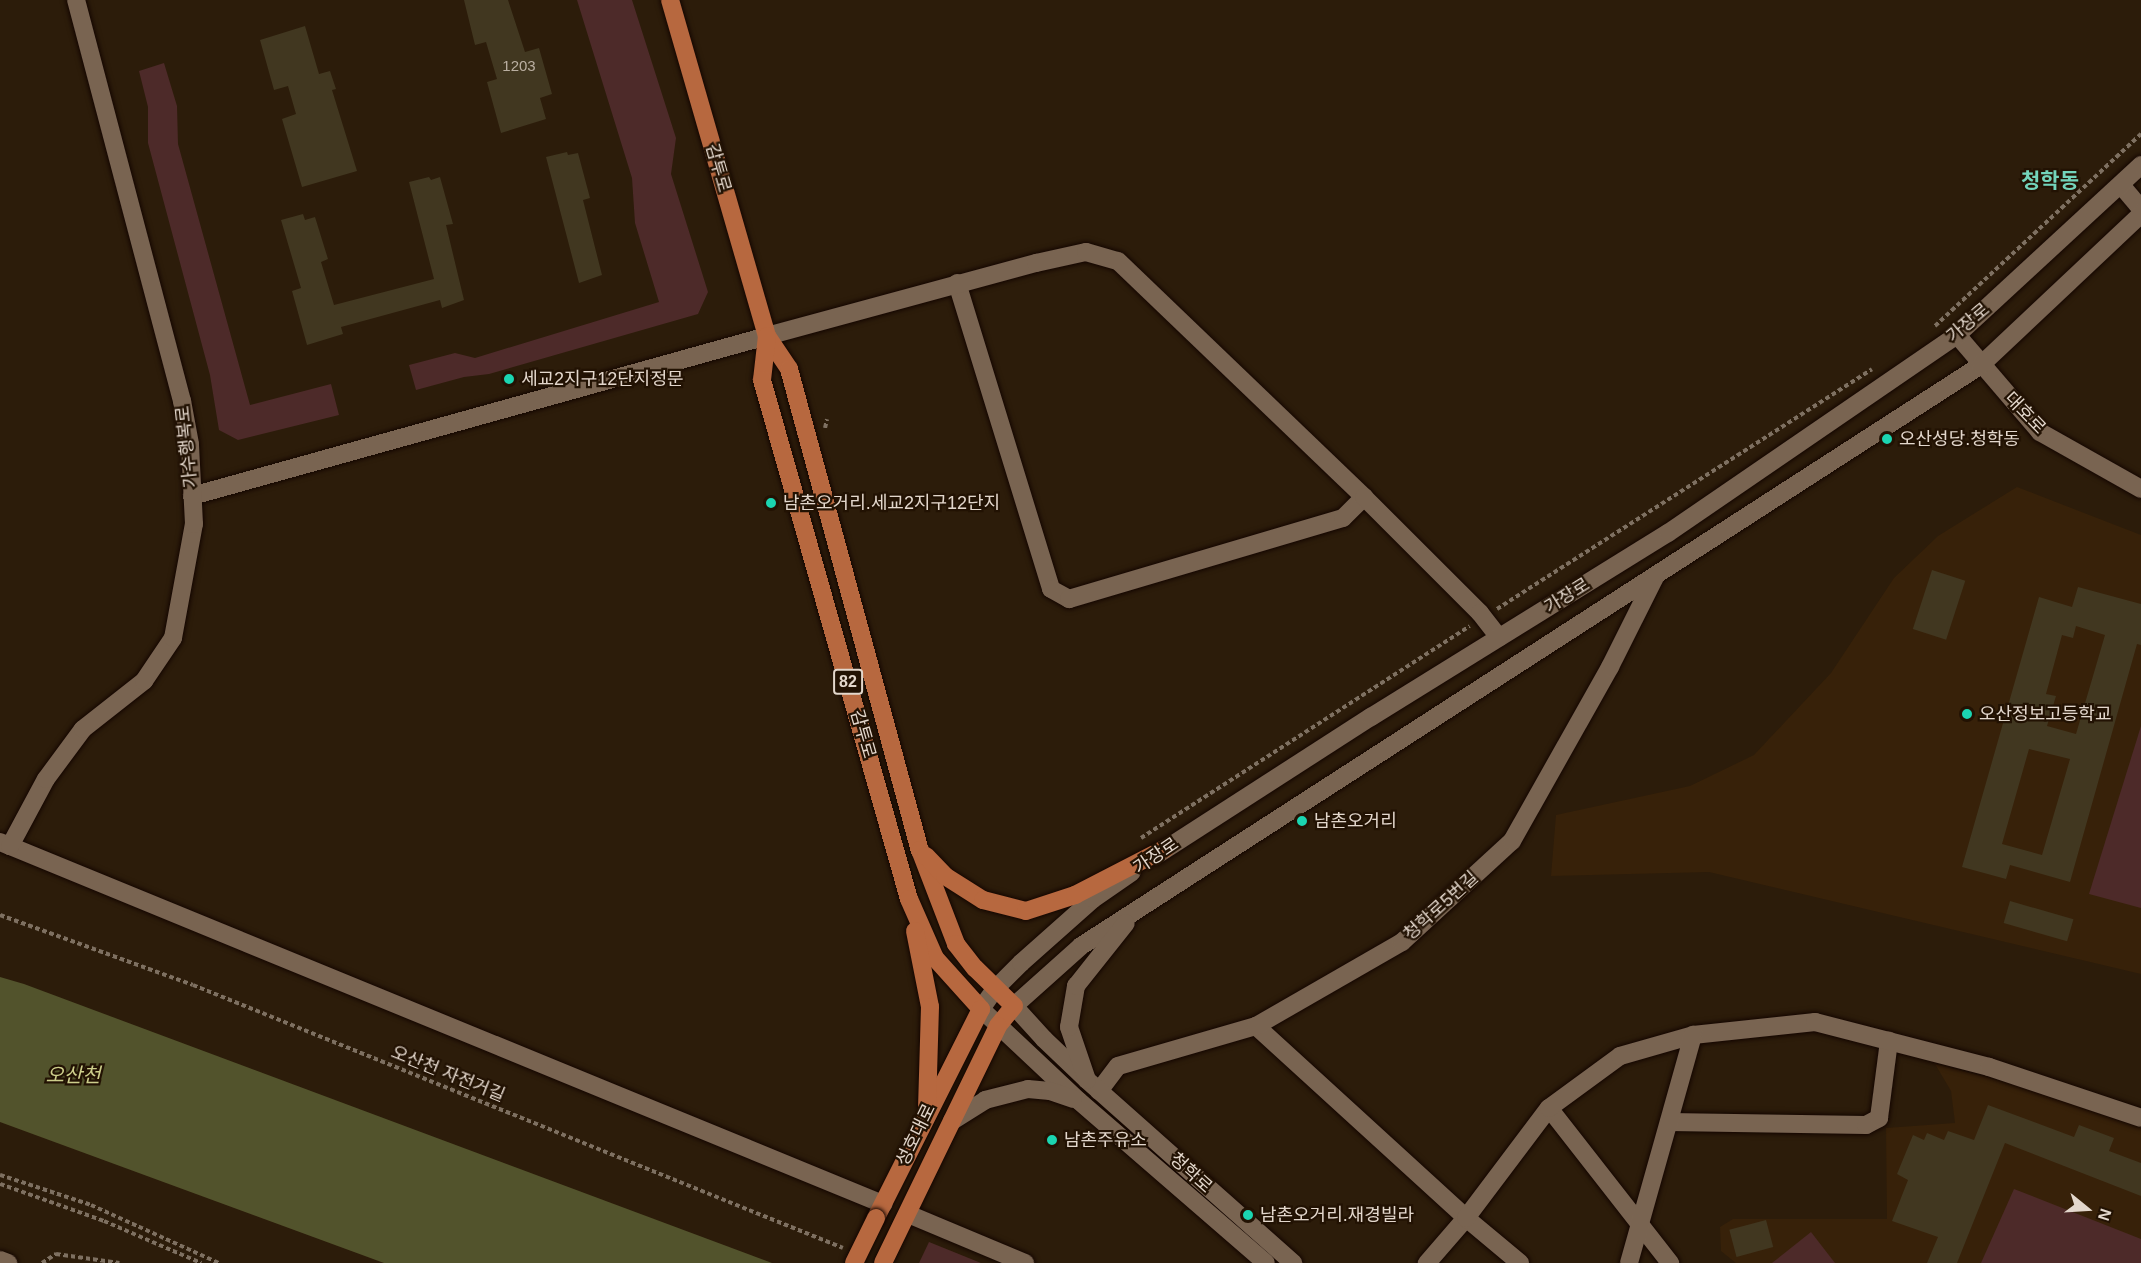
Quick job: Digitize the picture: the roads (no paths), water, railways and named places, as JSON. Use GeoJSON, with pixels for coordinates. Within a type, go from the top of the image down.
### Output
{"type":"FeatureCollection","features":[{"type":"Feature","properties":{"kind":"main road","name":"감투로"},"geometry":{"type":"LineString","coordinates":[[670,0],[767,336],[789,369],[920,850],[956,944],[995,989],[1014,1005]]}},
{"type":"Feature","properties":{"kind":"main road","name":"감투로"},"geometry":{"type":"LineString","coordinates":[[767,336],[762,380],[909,899],[935,958],[981,1009]]}},
{"type":"Feature","properties":{"kind":"main road"},"geometry":{"type":"LineString","coordinates":[[920,850],[945,876],[983,900],[1026,911],[1075,896],[1166,848]]}},
{"type":"Feature","properties":{"kind":"main road"},"geometry":{"type":"LineString","coordinates":[[909,899],[930,1007],[926,1116]]}},
{"type":"Feature","properties":{"kind":"main road","name":"가장로"},"geometry":{"type":"LineString","coordinates":[[998,1026],[1014,1005]]}},
{"type":"Feature","properties":{"kind":"main road","name":"성호대로"},"geometry":{"type":"LineString","coordinates":[[854,1257],[981,1009]]}},
{"type":"Feature","properties":{"kind":"main road","name":"성호대로"},"geometry":{"type":"LineString","coordinates":[[884,1263],[998,1026]]}},
{"type":"Feature","properties":{"kind":"street","name":"가수행복로"},"geometry":{"type":"LineString","coordinates":[[5,844],[46,779],[83,729],[144,681],[172,638],[194,524],[190,444],[182,401],[76,0]]}},
{"type":"Feature","properties":{"kind":"street","name":"가장로"},"geometry":{"type":"LineString","coordinates":[[981,1009],[995,989],[1093,899],[1166,848],[1668,533],[1957,335],[2141,165]]}},
{"type":"Feature","properties":{"kind":"street"},"geometry":{"type":"LineString","coordinates":[[2121,185],[2141,211]]}},
{"type":"Feature","properties":{"kind":"street","name":"가장로"},"geometry":{"type":"LineString","coordinates":[[1014,1005],[1081,946],[1981,365],[2141,211]]}},
{"type":"Feature","properties":{"kind":"street"},"geometry":{"type":"LineString","coordinates":[[192,496],[957,283],[1086,252],[1118,261],[1364,497],[1483,618],[1499,638]]}},
{"type":"Feature","properties":{"kind":"street"},"geometry":{"type":"LineString","coordinates":[[957,283],[1051,589],[1069,598],[1343,518],[1364,497]]}},
{"type":"Feature","properties":{"kind":"street","name":"대호로"},"geometry":{"type":"LineString","coordinates":[[1957,335],[2040,432],[2141,489]]}},
{"type":"Feature","properties":{"kind":"street","name":"청학로5번길"},"geometry":{"type":"LineString","coordinates":[[1093,1086],[1118,1066],[1256,1026],[1402,942],[1512,841],[1610,667],[1655,577]]}},
{"type":"Feature","properties":{"kind":"street"},"geometry":{"type":"LineString","coordinates":[[5,844],[879,1211]]}},
{"type":"Feature","properties":{"kind":"street"},"geometry":{"type":"LineString","coordinates":[[1093,1086],[1069,1027],[1076,986],[1120,928],[1158,896]]}},
{"type":"Feature","properties":{"kind":"street","name":"청학로"},"geometry":{"type":"LineString","coordinates":[[1014,1005],[1044,1039],[1093,1086],[1293,1263]]}},
{"type":"Feature","properties":{"kind":"street","name":"청학로"},"geometry":{"type":"LineString","coordinates":[[981,1009],[1079,1101],[1266,1263]]}},
{"type":"Feature","properties":{"kind":"street"},"geometry":{"type":"LineString","coordinates":[[1427,1263],[1466,1218],[1549,1108],[1620,1056],[1693,1035],[1815,1022],[1989,1066],[2141,1118]]}},
{"type":"Feature","properties":{"kind":"street"},"geometry":{"type":"LineString","coordinates":[[1256,1026],[1466,1218],[1520,1263]]}},
{"type":"Feature","properties":{"kind":"street"},"geometry":{"type":"LineString","coordinates":[[1629,1263],[1693,1035]]}},
{"type":"Feature","properties":{"kind":"street"},"geometry":{"type":"LineString","coordinates":[[1669,1122],[1866,1125],[1879,1118],[1889,1041]]}},
{"type":"Feature","properties":{"kind":"street"},"geometry":{"type":"LineString","coordinates":[[952,1121],[985,1100],[1028,1089],[1050,1091],[1079,1101]]}},
{"type":"Feature","properties":{"kind":"street"},"geometry":{"type":"LineString","coordinates":[[1549,1108],[1670,1263]]}},
{"type":"Feature","properties":{"kind":"street"},"geometry":{"type":"LineString","coordinates":[[908,1214],[1024,1263]]}},
{"type":"Feature","properties":{"kind":"street"},"geometry":{"type":"LineString","coordinates":[[0,1260],[8,1263]]}},
{"type":"Feature","properties":{"kind":"water","name":"오산천"},"geometry":{"type":"Polygon","coordinates":[[[0,977],[772,1263],[384,1263],[0,1122],[0,977]]]}},
{"type":"Feature","properties":{"kind":"place","name":"세교2지구12단지정문"},"geometry":{"type":"Point","coordinates":[509,379]}},
{"type":"Feature","properties":{"kind":"place","name":"오산성당.청학동"},"geometry":{"type":"Point","coordinates":[1887,439]}},
{"type":"Feature","properties":{"kind":"place","name":"남촌오거리.세교2지구12단지"},"geometry":{"type":"Point","coordinates":[771,503]}},
{"type":"Feature","properties":{"kind":"place","name":"오산정보고등학교"},"geometry":{"type":"Point","coordinates":[1967,714]}},
{"type":"Feature","properties":{"kind":"place","name":"남촌오거리"},"geometry":{"type":"Point","coordinates":[1302,821]}},
{"type":"Feature","properties":{"kind":"place","name":"남촌주유소"},"geometry":{"type":"Point","coordinates":[1052,1140]}},
{"type":"Feature","properties":{"kind":"place","name":"남촌오거리.재경빌라"},"geometry":{"type":"Point","coordinates":[1248,1215]}},
{"type":"Feature","properties":{"kind":"district","name":"청학동"},"geometry":{"type":"Point","coordinates":[2050,181]}}]}
